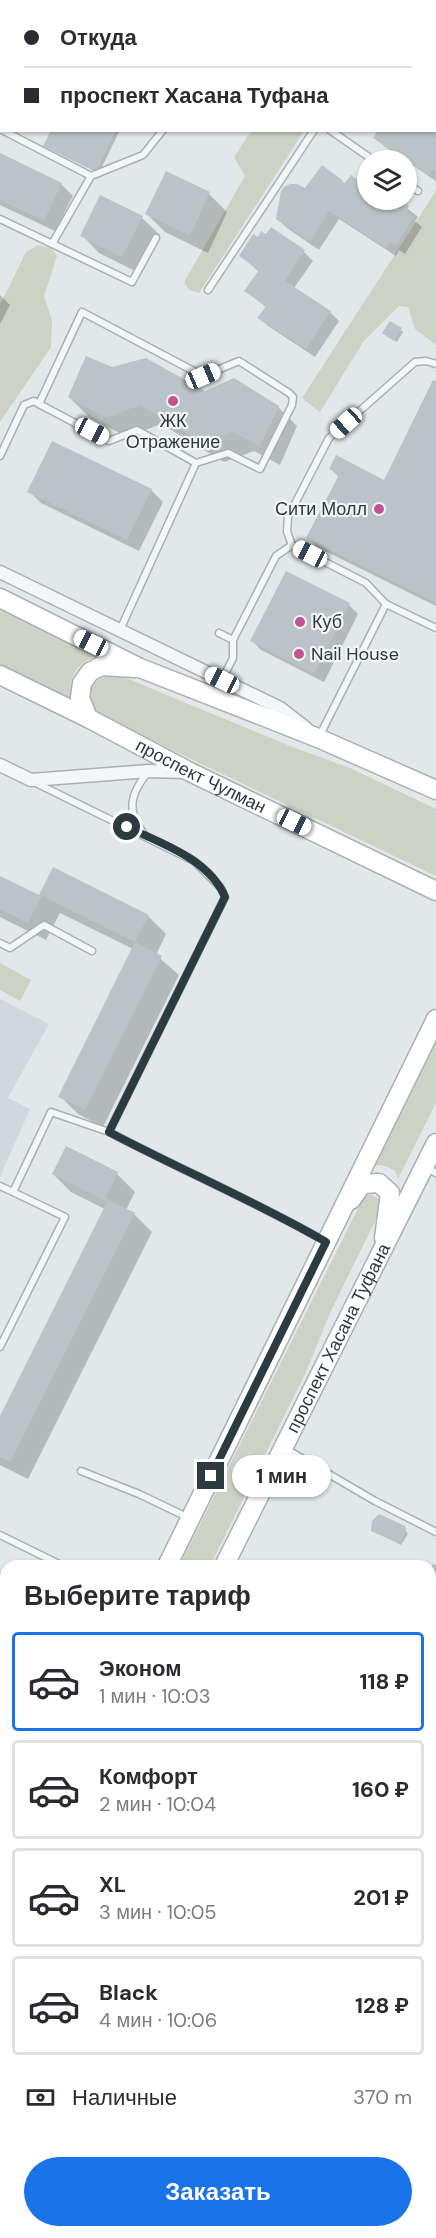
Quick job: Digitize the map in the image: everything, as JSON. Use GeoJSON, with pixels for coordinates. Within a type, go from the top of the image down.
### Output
{"type":"FeatureCollection","features":[{"type":"Feature","properties":{"kind":"main road"},"geometry":{"type":"LineString","coordinates":[[0,598],[140,668],[318,738],[436,789]]}},
{"type":"Feature","properties":{"kind":"main road"},"geometry":{"type":"LineString","coordinates":[[88,718],[80,698],[82,683],[90,672],[100,666],[140,668]]}},
{"type":"Feature","properties":{"kind":"main road","name":"проспект Чулман"},"geometry":{"type":"LineString","coordinates":[[0,675],[190,772],[436,891]]}},
{"type":"Feature","properties":{"kind":"main road"},"geometry":{"type":"LineString","coordinates":[[170,1560],[436,1018]]}},
{"type":"Feature","properties":{"kind":"main road","name":"проспект Хасана Туфана"},"geometry":{"type":"LineString","coordinates":[[227,1560],[382,1252],[430,1170],[436,1143]]}},
{"type":"Feature","properties":{"kind":"main road"},"geometry":{"type":"LineString","coordinates":[[329,1234],[362,1184],[379,1183],[390,1193],[382,1252]]}},
{"type":"Feature","properties":{"kind":"street"},"geometry":{"type":"LineString","coordinates":[[0,572],[280,708],[318,738]]}},
{"type":"Feature","properties":{"kind":"street"},"geometry":{"type":"LineString","coordinates":[[0,765],[31,780],[149,771],[190,772]]}},
{"type":"Feature","properties":{"kind":"lane"},"geometry":{"type":"LineString","coordinates":[[5,132],[91,176]]}},
{"type":"Feature","properties":{"kind":"lane"},"geometry":{"type":"LineString","coordinates":[[52,244],[91,176],[143,155],[161,132]]}},
{"type":"Feature","properties":{"kind":"lane"},"geometry":{"type":"LineString","coordinates":[[207,290],[313,132]]}},
{"type":"Feature","properties":{"kind":"lane"},"geometry":{"type":"LineString","coordinates":[[333,132],[359,150]]}},
{"type":"Feature","properties":{"kind":"lane"},"geometry":{"type":"LineString","coordinates":[[0,219],[132,282],[156,238]]}},
{"type":"Feature","properties":{"kind":"lane"},"geometry":{"type":"LineString","coordinates":[[0,456],[24,405],[34,402],[109,441],[137,430],[196,463],[228,453],[260,469],[292,405],[293,397],[239,361],[203,376],[82,312],[39,404]]}},
{"type":"Feature","properties":{"kind":"lane"},"geometry":{"type":"LineString","coordinates":[[436,364],[415,362],[329,438],[288,517],[287,532],[292,545],[366,583],[386,604],[436,628]]}},
{"type":"Feature","properties":{"kind":"lane"},"geometry":{"type":"LineString","coordinates":[[120,630],[196,463]]}},
{"type":"Feature","properties":{"kind":"lane"},"geometry":{"type":"LineString","coordinates":[[222,680],[233,658],[234,640],[276,556],[292,545]]}},
{"type":"Feature","properties":{"kind":"lane"},"geometry":{"type":"LineString","coordinates":[[318,738],[386,604]]}},
{"type":"Feature","properties":{"kind":"lane"},"geometry":{"type":"LineString","coordinates":[[219,633],[234,640]]}},
{"type":"Feature","properties":{"kind":"lane"},"geometry":{"type":"LineString","coordinates":[[146,837],[134,822],[132,804],[136,786],[149,771]]}},
{"type":"Feature","properties":{"kind":"lane"},"geometry":{"type":"LineString","coordinates":[[31,780],[194,861],[221,888],[225,897],[109,1132]]}},
{"type":"Feature","properties":{"kind":"lane"},"geometry":{"type":"LineString","coordinates":[[0,943],[10,948],[44,925],[92,951]]}},
{"type":"Feature","properties":{"kind":"lane"},"geometry":{"type":"LineString","coordinates":[[13,1192],[51,1112],[109,1132],[166,1162],[277,1214],[329,1234]]}},
{"type":"Feature","properties":{"kind":"lane"},"geometry":{"type":"LineString","coordinates":[[0,1186],[65,1217],[0,1347]]}},
{"type":"Feature","properties":{"kind":"lane"},"geometry":{"type":"LineString","coordinates":[[283,1447],[375,1502],[436,1532]]}},
{"type":"Feature","properties":{"kind":"lane"},"geometry":{"type":"LineString","coordinates":[[81,1471],[139,1494],[190,1519]]}},
{"type":"Feature","properties":{"kind":"lane"},"geometry":{"type":"LineString","coordinates":[[0,1535],[51,1560]]}},
{"type":"Feature","properties":{"kind":"shaded area"},"geometry":{"type":"Polygon","coordinates":[[[250,132],[303,132],[199,293],[189,290],[184,282],[245,176],[234,157],[250,132]]]}},
{"type":"Feature","properties":{"kind":"shaded area"},"geometry":{"type":"Polygon","coordinates":[[[436,191],[436,345],[415,329],[408,307],[399,306],[363,342],[320,412],[302,398],[436,191]]]}},
{"type":"Feature","properties":{"kind":"shaded area"},"geometry":{"type":"Polygon","coordinates":[[[38,245],[52,249],[57,256],[44,296],[52,321],[51,347],[0,422],[0,305],[26,252],[38,245]]]}},
{"type":"Feature","properties":{"kind":"shaded area"},"geometry":{"type":"Polygon","coordinates":[[[0,610],[95,655],[74,673],[71,685],[72,700],[0,665],[0,610]]]}},
{"type":"Feature","properties":{"kind":"shaded area"},"geometry":{"type":"Polygon","coordinates":[[[109,675],[121,676],[290,746],[350,768],[436,809],[436,876],[103,717],[93,705],[90,693],[95,683],[109,675]]]}},
{"type":"Feature","properties":{"kind":"shaded area"},"geometry":{"type":"Polygon","coordinates":[[[0,963],[31,980],[20,1001],[0,990],[0,963]]]}},
{"type":"Feature","properties":{"kind":"shaded area"},"geometry":{"type":"Polygon","coordinates":[[[0,999],[49,1024],[8,1098],[30,1109],[0,1177],[0,999]]]}},
{"type":"Feature","properties":{"kind":"shaded area"},"geometry":{"type":"Polygon","coordinates":[[[436,1039],[436,1103],[398,1179],[395,1171],[388,1167],[369,1166],[436,1039]]]}},
{"type":"Feature","properties":{"kind":"shaded area"},"geometry":{"type":"Polygon","coordinates":[[[370,1194],[379,1199],[380,1211],[330,1313],[306,1372],[213,1560],[182,1560],[364,1197],[370,1194]]]}},
{"type":"Feature","properties":{"kind":"building"},"geometry":{"type":"Polygon","coordinates":[[[50,132],[115,132],[96,172],[43,146],[50,132]]]}},
{"type":"Feature","properties":{"kind":"building"},"geometry":{"type":"Polygon","coordinates":[[[377,132],[436,132],[436,172],[432,170],[429,175],[417,167],[417,150],[391,150],[373,138],[377,132]]]}},
{"type":"Feature","properties":{"kind":"building"},"geometry":{"type":"Polygon","coordinates":[[[0,153],[62,183],[44,221],[0,200],[0,153]]]}},
{"type":"Feature","properties":{"kind":"building"},"geometry":{"type":"Polygon","coordinates":[[[322,165],[344,184],[351,175],[357,179],[357,210],[407,210],[406,212],[414,217],[396,246],[390,242],[386,248],[329,211],[310,242],[276,219],[281,191],[284,187],[297,184],[305,188],[322,165]]]}},
{"type":"Feature","properties":{"kind":"building"},"geometry":{"type":"Polygon","coordinates":[[[166,171],[210,192],[190,236],[145,214],[166,171]]]}},
{"type":"Feature","properties":{"kind":"building"},"geometry":{"type":"Polygon","coordinates":[[[100,195],[143,216],[122,257],[80,236],[100,195]]]}},
{"type":"Feature","properties":{"kind":"building"},"geometry":{"type":"Polygon","coordinates":[[[271,227],[305,250],[285,281],[331,311],[306,349],[257,318],[266,306],[244,291],[259,270],[239,256],[253,234],[258,237],[261,231],[266,234],[271,227]]]}},
{"type":"Feature","properties":{"kind":"building"},"geometry":{"type":"Polygon","coordinates":[[[390,321],[402,328],[394,341],[382,333],[390,321]]]}},
{"type":"Feature","properties":{"kind":"building","name":"ЖК Отражение"},"geometry":{"type":"Polygon","coordinates":[[[86,356],[112,367],[146,358],[205,391],[234,378],[279,406],[260,446],[233,432],[203,443],[140,405],[106,418],[68,397],[86,356]]]}},
{"type":"Feature","properties":{"kind":"building","name":"Сити Молл"},"geometry":{"type":"Polygon","coordinates":[[[433,380],[436,381],[436,603],[306,538],[339,475],[329,469],[336,455],[384,480],[433,380]]]}},
{"type":"Feature","properties":{"kind":"building"},"geometry":{"type":"Polygon","coordinates":[[[52,441],[152,489],[127,540],[27,492],[52,441]]]}},
{"type":"Feature","properties":{"kind":"building","name":"Куб"},"geometry":{"type":"Polygon","coordinates":[[[286,571],[350,603],[314,674],[250,641],[286,571]]]}},
{"type":"Feature","properties":{"kind":"building"},"geometry":{"type":"Polygon","coordinates":[[[53,867],[149,915],[135,942],[42,896],[28,923],[0,909],[0,876],[39,895],[53,867]]]}},
{"type":"Feature","properties":{"kind":"building"},"geometry":{"type":"Polygon","coordinates":[[[135,942],[162,956],[85,1110],[58,1097],[135,942]]]}},
{"type":"Feature","properties":{"kind":"building"},"geometry":{"type":"Polygon","coordinates":[[[66,1146],[118,1172],[105,1198],[135,1213],[10,1462],[0,1457],[0,1416],[107,1202],[52,1174],[66,1146]]]}},
{"type":"Feature","properties":{"kind":"building"},"geometry":{"type":"Polygon","coordinates":[[[379,1514],[405,1526],[406,1531],[401,1541],[398,1543],[371,1531],[372,1521],[379,1514]]]}},
{"type":"Feature","properties":{"kind":"place","name":"ЖК Отражение"},"geometry":{"type":"Point","coordinates":[173,401]}},
{"type":"Feature","properties":{"kind":"place","name":"Сити Молл"},"geometry":{"type":"Point","coordinates":[379,509]}},
{"type":"Feature","properties":{"kind":"place","name":"Куб"},"geometry":{"type":"Point","coordinates":[300,622]}},
{"type":"Feature","properties":{"kind":"place","name":"Nail House"},"geometry":{"type":"Point","coordinates":[299,654]}},
{"type":"Feature","properties":{"kind":"route"},"geometry":{"type":"LineString","coordinates":[[127,827],[194,861],[221,888],[225,897],[109,1132],[166,1162],[277,1214],[326,1242],[211,1476]]}}]}
